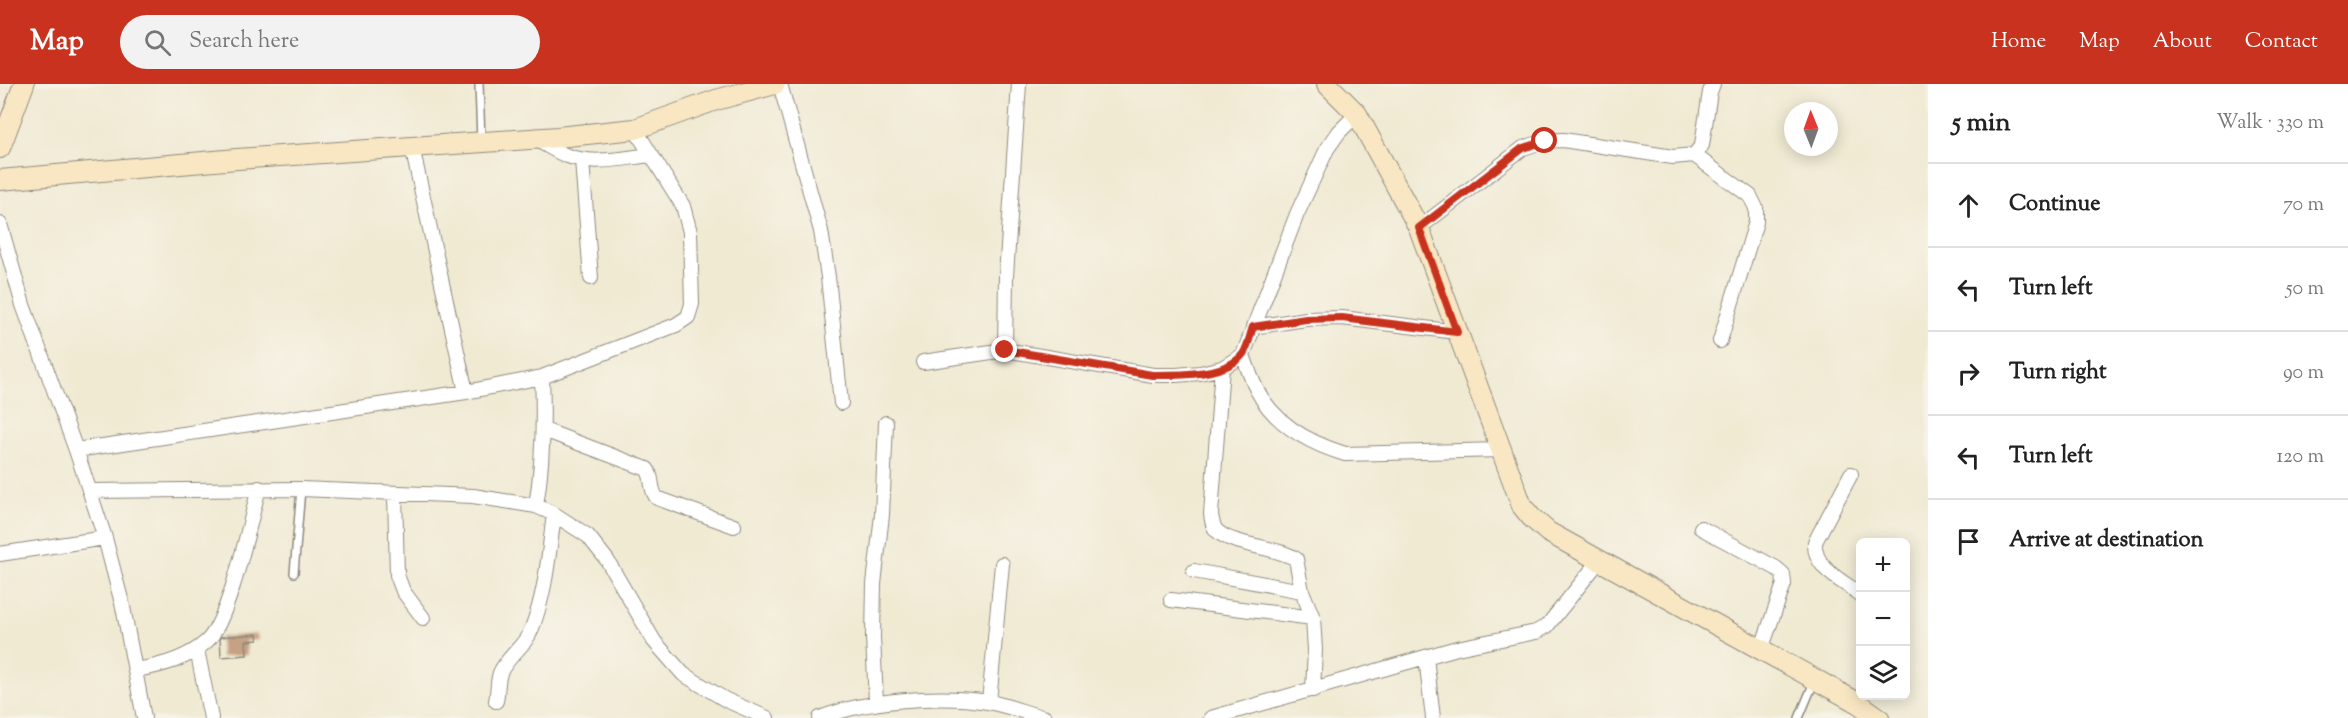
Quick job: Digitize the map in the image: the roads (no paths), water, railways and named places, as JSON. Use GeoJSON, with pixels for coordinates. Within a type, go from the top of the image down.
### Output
{"type":"FeatureCollection","features":[{"type":"Feature","properties":{"kind":"street"},"geometry":{"type":"LineString","coordinates":[[0,148],[24,84]]}},
{"type":"Feature","properties":{"kind":"street"},"geometry":{"type":"LineString","coordinates":[[0,180],[237,159],[535,139],[635,129],[731,93],[775,84]]}},
{"type":"Feature","properties":{"kind":"street"},"geometry":{"type":"LineString","coordinates":[[780,84],[820,231],[828,277],[841,403]]}},
{"type":"Feature","properties":{"kind":"street"},"geometry":{"type":"LineString","coordinates":[[1005,350],[1006,276],[1019,84]]}},
{"type":"Feature","properties":{"kind":"street"},"geometry":{"type":"LineString","coordinates":[[1327,84],[1357,114],[1419,228],[1522,506],[1531,517],[1548,532],[1599,561],[1815,680],[1856,697]]}},
{"type":"Feature","properties":{"kind":"street"},"geometry":{"type":"LineString","coordinates":[[1694,155],[1702,145],[1713,84]]}},
{"type":"Feature","properties":{"kind":"street"},"geometry":{"type":"LineString","coordinates":[[923,362],[1005,350],[1152,375],[1200,374],[1222,368],[1243,355],[1297,214],[1327,149],[1339,132],[1357,114]]}},
{"type":"Feature","properties":{"kind":"street"},"geometry":{"type":"LineString","coordinates":[[76,450],[466,392],[543,377],[676,325],[688,317],[692,304],[690,232],[683,206],[635,129]]}},
{"type":"Feature","properties":{"kind":"street"},"geometry":{"type":"LineString","coordinates":[[535,139],[565,155],[582,160],[599,161],[651,155]]}},
{"type":"Feature","properties":{"kind":"street"},"geometry":{"type":"LineString","coordinates":[[1419,228],[1523,148],[1545,141],[1563,140],[1673,157],[1694,155],[1750,196],[1756,208],[1756,222],[1720,341]]}},
{"type":"Feature","properties":{"kind":"street"},"geometry":{"type":"LineString","coordinates":[[412,147],[466,392]]}},
{"type":"Feature","properties":{"kind":"street"},"geometry":{"type":"LineString","coordinates":[[582,160],[591,278]]}},
{"type":"Feature","properties":{"kind":"street"},"geometry":{"type":"LineString","coordinates":[[0,224],[7,272],[23,305],[76,450],[105,538],[123,607],[144,718]]}},
{"type":"Feature","properties":{"kind":"street"},"geometry":{"type":"LineString","coordinates":[[1253,327],[1306,319],[1342,318],[1457,332]]}},
{"type":"Feature","properties":{"kind":"street"},"geometry":{"type":"LineString","coordinates":[[1243,355],[1257,390],[1273,413],[1296,433],[1323,447],[1346,454],[1501,450]]}},
{"type":"Feature","properties":{"kind":"street"},"geometry":{"type":"LineString","coordinates":[[1222,368],[1210,514],[1212,525],[1218,532],[1236,540],[1287,554],[1296,560],[1300,570],[1302,591],[1313,618],[1315,650],[1313,690]]}},
{"type":"Feature","properties":{"kind":"street"},"geometry":{"type":"LineString","coordinates":[[536,506],[541,477],[544,430],[543,377]]}},
{"type":"Feature","properties":{"kind":"street"},"geometry":{"type":"LineString","coordinates":[[876,702],[873,637],[874,584],[882,515],[886,423]]}},
{"type":"Feature","properties":{"kind":"street"},"geometry":{"type":"LineString","coordinates":[[544,430],[647,469],[651,474],[653,494],[657,498],[734,526]]}},
{"type":"Feature","properties":{"kind":"street"},"geometry":{"type":"LineString","coordinates":[[1851,474],[1815,542],[1814,554],[1822,567],[1857,592]]}},
{"type":"Feature","properties":{"kind":"street"},"geometry":{"type":"LineString","coordinates":[[135,670],[160,666],[197,650],[210,640],[226,607],[259,488]]}},
{"type":"Feature","properties":{"kind":"street"},"geometry":{"type":"LineString","coordinates":[[90,491],[301,489],[473,495],[536,506],[554,514],[588,536],[607,560],[654,641],[683,674],[726,700],[767,718]]}},
{"type":"Feature","properties":{"kind":"street"},"geometry":{"type":"LineString","coordinates":[[395,493],[397,575],[403,591],[423,618]]}},
{"type":"Feature","properties":{"kind":"street"},"geometry":{"type":"LineString","coordinates":[[496,701],[500,674],[532,629],[546,576],[554,514]]}},
{"type":"Feature","properties":{"kind":"street"},"geometry":{"type":"LineString","coordinates":[[1701,528],[1776,568],[1783,574],[1784,584],[1761,650]]}},
{"type":"Feature","properties":{"kind":"street"},"geometry":{"type":"LineString","coordinates":[[0,554],[105,538]]}},
{"type":"Feature","properties":{"kind":"street"},"geometry":{"type":"LineString","coordinates":[[1211,718],[1457,648],[1536,632],[1547,626],[1599,561]]}},
{"type":"Feature","properties":{"kind":"street"},"geometry":{"type":"LineString","coordinates":[[989,702],[1002,564]]}},
{"type":"Feature","properties":{"kind":"street"},"geometry":{"type":"LineString","coordinates":[[1194,571],[1302,591]]}},
{"type":"Feature","properties":{"kind":"street"},"geometry":{"type":"LineString","coordinates":[[1171,600],[1313,618]]}},
{"type":"Feature","properties":{"kind":"street"},"geometry":{"type":"LineString","coordinates":[[197,650],[211,718]]}},
{"type":"Feature","properties":{"kind":"street"},"geometry":{"type":"LineString","coordinates":[[1426,657],[1434,718]]}},
{"type":"Feature","properties":{"kind":"street"},"geometry":{"type":"LineString","coordinates":[[820,718],[876,702],[928,700],[989,702],[1017,715],[1045,718]]}},
{"type":"Feature","properties":{"kind":"street"},"geometry":{"type":"LineString","coordinates":[[1861,700],[1879,718]]}},
{"type":"Feature","properties":{"kind":"lane"},"geometry":{"type":"LineString","coordinates":[[479,84],[481,143]]}},
{"type":"Feature","properties":{"kind":"lane"},"geometry":{"type":"LineString","coordinates":[[294,573],[301,489]]}},
{"type":"Feature","properties":{"kind":"lane"},"geometry":{"type":"LineString","coordinates":[[1799,718],[1815,680]]}}]}
